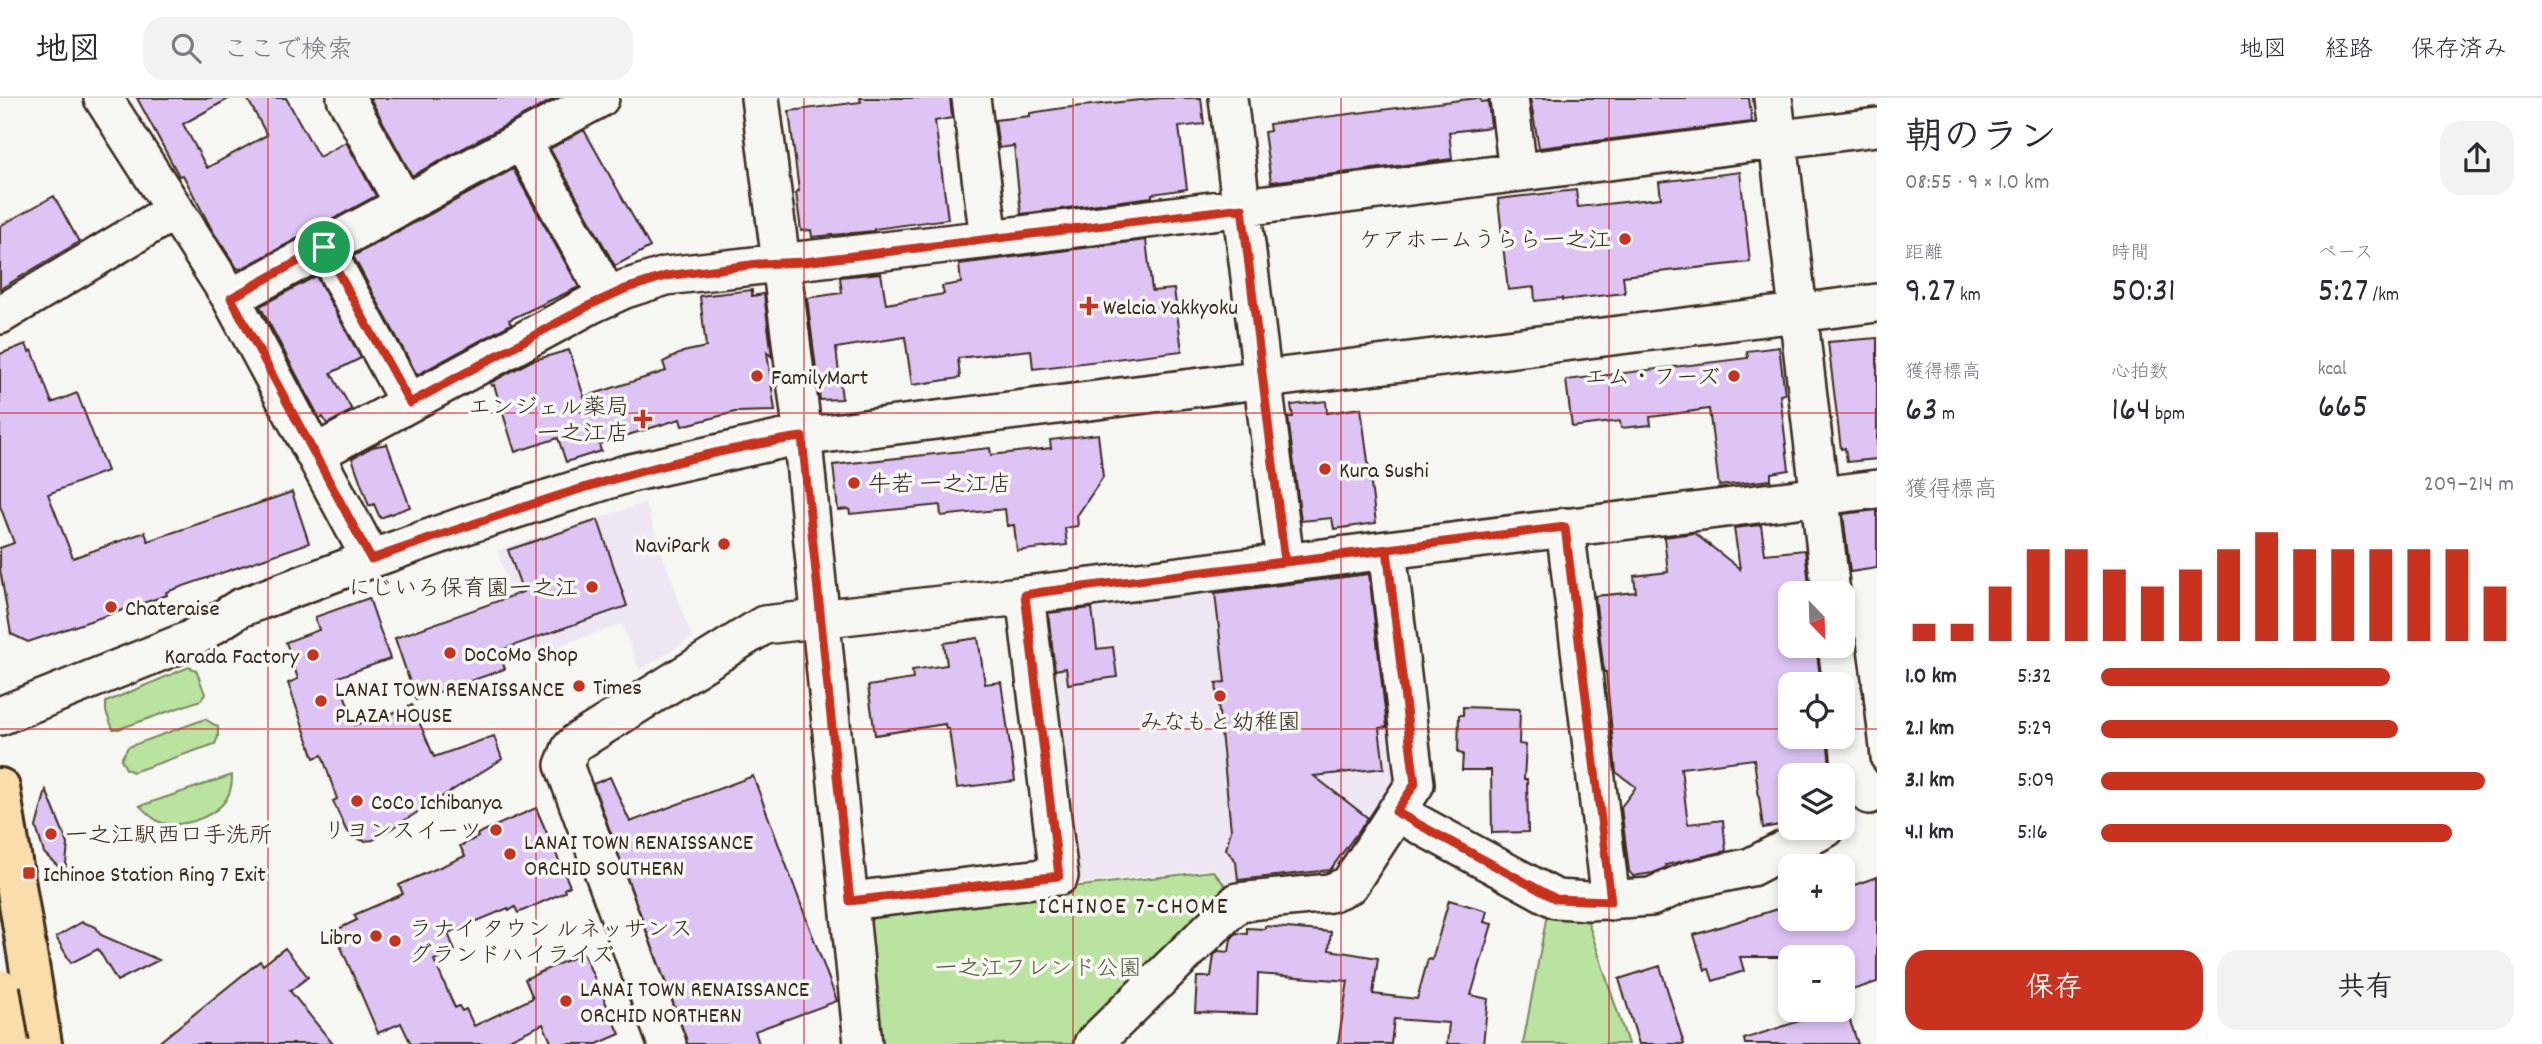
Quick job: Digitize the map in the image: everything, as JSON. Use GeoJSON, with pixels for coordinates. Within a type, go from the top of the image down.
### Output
{"type":"FeatureCollection","features":[{"type":"Feature","properties":{"kind":"main road"},"geometry":{"type":"LineString","coordinates":[[0,788],[42,1044]]}},
{"type":"Feature","properties":{"kind":"main road"},"geometry":{"type":"LineString","coordinates":[[0,989],[9,1044]]}},
{"type":"Feature","properties":{"kind":"street"},"geometry":{"type":"LineString","coordinates":[[103,98],[231,298],[371,559]]}},
{"type":"Feature","properties":{"kind":"street"},"geometry":{"type":"LineString","coordinates":[[346,98],[404,204]]}},
{"type":"Feature","properties":{"kind":"street"},"geometry":{"type":"LineString","coordinates":[[231,298],[600,98]]}},
{"type":"Feature","properties":{"kind":"street"},"geometry":{"type":"LineString","coordinates":[[760,98],[802,437],[863,1044]]}},
{"type":"Feature","properties":{"kind":"street"},"geometry":{"type":"LineString","coordinates":[[971,98],[989,239]]}},
{"type":"Feature","properties":{"kind":"street"},"geometry":{"type":"LineString","coordinates":[[1228,98],[1285,562]]}},
{"type":"Feature","properties":{"kind":"street"},"geometry":{"type":"LineString","coordinates":[[1509,98],[1518,172]]}},
{"type":"Feature","properties":{"kind":"street"},"geometry":{"type":"LineString","coordinates":[[1773,98],[1830,581]]}},
{"type":"Feature","properties":{"kind":"street"},"geometry":{"type":"LineString","coordinates":[[315,454],[608,297],[666,276],[1242,208],[1877,127]]}},
{"type":"Feature","properties":{"kind":"street"},"geometry":{"type":"LineString","coordinates":[[522,141],[608,297]]}},
{"type":"Feature","properties":{"kind":"street"},"geometry":{"type":"LineString","coordinates":[[0,314],[175,210]]}},
{"type":"Feature","properties":{"kind":"street"},"geometry":{"type":"LineString","coordinates":[[324,247],[410,403]]}},
{"type":"Feature","properties":{"kind":"street"},"geometry":{"type":"LineString","coordinates":[[0,716],[190,640],[240,608],[371,559],[472,523],[626,474],[702,456],[802,437],[1877,303]]}},
{"type":"Feature","properties":{"kind":"street"},"geometry":{"type":"LineString","coordinates":[[667,1044],[566,773],[566,756],[577,742],[764,625],[1877,489]]}},
{"type":"Feature","properties":{"kind":"street"},"geometry":{"type":"LineString","coordinates":[[1565,527],[1611,901]]}},
{"type":"Feature","properties":{"kind":"street"},"geometry":{"type":"LineString","coordinates":[[1093,1044],[1238,902],[1330,893],[1349,885],[1415,784],[1387,550]]}},
{"type":"Feature","properties":{"kind":"street"},"geometry":{"type":"LineString","coordinates":[[850,901],[1059,876],[1025,595]]}},
{"type":"Feature","properties":{"kind":"street"},"geometry":{"type":"LineString","coordinates":[[1849,749],[1852,772],[1863,800]]}},
{"type":"Feature","properties":{"kind":"street"},"geometry":{"type":"LineString","coordinates":[[1396,812],[1556,899],[1611,901],[1651,897],[1690,880],[1751,866],[1802,840]]}},
{"type":"Feature","properties":{"kind":"shaded area","name":"にじいろ保育園一之江"},"geometry":{"type":"Polygon","coordinates":[[[645,503],[692,638],[639,670],[622,624],[533,655],[497,550],[645,503]]]}},
{"type":"Feature","properties":{"kind":"shaded area","name":"みなもと幼稚園"},"geometry":{"type":"Polygon","coordinates":[[[1365,565],[1376,574],[1401,781],[1338,875],[1232,889],[1213,869],[1074,884],[1044,605],[1365,565]]]}},
{"type":"Feature","properties":{"kind":"green space"},"geometry":{"type":"Polygon","coordinates":[[[189,667],[196,670],[205,694],[201,700],[113,729],[106,712],[106,702],[189,667]]]}},
{"type":"Feature","properties":{"kind":"green space"},"geometry":{"type":"Polygon","coordinates":[[[205,719],[218,727],[215,744],[133,772],[126,769],[121,759],[128,747],[205,719]]]}},
{"type":"Feature","properties":{"kind":"green space"},"geometry":{"type":"Polygon","coordinates":[[[232,775],[230,792],[222,805],[194,821],[162,823],[140,806],[232,775]]]}},
{"type":"Feature","properties":{"kind":"green space","name":"一之江フレンド公園"},"geometry":{"type":"Polygon","coordinates":[[[1213,871],[1230,891],[1073,1044],[876,1044],[865,930],[879,909],[1213,871]]]}},
{"type":"Feature","properties":{"kind":"green space"},"geometry":{"type":"Polygon","coordinates":[[[1548,909],[1559,915],[1588,922],[1628,1044],[1523,1044],[1548,909]]]}},
{"type":"Feature","properties":{"kind":"building"},"geometry":{"type":"Polygon","coordinates":[[[137,98],[230,98],[183,124],[207,168],[267,135],[247,98],[286,98],[319,157],[346,142],[376,196],[241,269],[237,268],[212,230],[183,175],[179,176],[137,98]]]}},
{"type":"Feature","properties":{"kind":"building"},"geometry":{"type":"Polygon","coordinates":[[[370,98],[556,98],[412,176],[370,98]]]}},
{"type":"Feature","properties":{"kind":"building"},"geometry":{"type":"Polygon","coordinates":[[[860,98],[950,98],[952,118],[935,121],[948,219],[874,231],[812,237],[811,230],[801,231],[789,111],[861,102],[860,98]]]}},
{"type":"Feature","properties":{"kind":"building"},"geometry":{"type":"Polygon","coordinates":[[[1160,98],[1201,98],[1204,124],[1179,127],[1187,189],[1152,194],[1152,197],[1021,214],[1014,146],[999,148],[995,120],[1030,116],[1030,113],[1063,108],[1160,98]]]}},
{"type":"Feature","properties":{"kind":"building"},"geometry":{"type":"Polygon","coordinates":[[[1480,98],[1481,102],[1488,101],[1491,127],[1449,132],[1452,159],[1271,182],[1264,132],[1270,131],[1269,124],[1480,98]]]}},
{"type":"Feature","properties":{"kind":"building"},"geometry":{"type":"Polygon","coordinates":[[[1530,98],[1749,98],[1752,122],[1539,148],[1530,98]]]}},
{"type":"Feature","properties":{"kind":"building"},"geometry":{"type":"Polygon","coordinates":[[[584,130],[650,247],[615,266],[550,149],[584,130]]]}},
{"type":"Feature","properties":{"kind":"building"},"geometry":{"type":"Polygon","coordinates":[[[513,169],[579,287],[509,320],[511,324],[417,375],[353,256],[513,169]]]}},
{"type":"Feature","properties":{"kind":"building","name":"ケアホームうらら一之江"},"geometry":{"type":"Polygon","coordinates":[[[1740,172],[1750,262],[1623,276],[1625,293],[1535,301],[1534,287],[1508,290],[1498,199],[1576,190],[1578,207],[1661,198],[1659,182],[1740,172]]]}},
{"type":"Feature","properties":{"kind":"building"},"geometry":{"type":"Polygon","coordinates":[[[54,196],[79,242],[0,289],[0,226],[54,196]]]}},
{"type":"Feature","properties":{"kind":"building"},"geometry":{"type":"Polygon","coordinates":[[[1146,240],[1152,291],[1174,289],[1182,351],[1033,369],[1031,350],[958,358],[960,378],[912,385],[905,337],[836,348],[842,399],[820,400],[807,298],[842,293],[840,277],[881,273],[886,304],[944,294],[942,286],[961,283],[959,264],[1146,240]]]}},
{"type":"Feature","properties":{"kind":"building"},"geometry":{"type":"Polygon","coordinates":[[[316,276],[361,358],[331,373],[352,410],[327,424],[323,417],[320,419],[260,306],[316,276]]]}},
{"type":"Feature","properties":{"kind":"building"},"geometry":{"type":"Polygon","coordinates":[[[752,290],[752,296],[764,294],[772,357],[767,352],[775,411],[735,412],[682,426],[680,419],[599,444],[601,451],[566,462],[558,438],[515,452],[494,385],[491,386],[490,383],[531,361],[569,350],[584,397],[666,371],[663,362],[683,352],[706,347],[700,296],[752,290]]]}},
{"type":"Feature","properties":{"kind":"building"},"geometry":{"type":"Polygon","coordinates":[[[1877,338],[1877,459],[1847,462],[1845,448],[1841,449],[1828,342],[1877,338]]]}},
{"type":"Feature","properties":{"kind":"building"},"geometry":{"type":"Polygon","coordinates":[[[26,344],[29,352],[32,350],[52,403],[77,393],[107,471],[48,494],[73,558],[145,532],[148,541],[292,492],[309,543],[28,642],[11,634],[0,569],[0,548],[14,543],[0,506],[0,354],[26,344]]]}},
{"type":"Feature","properties":{"kind":"building"},"geometry":{"type":"Polygon","coordinates":[[[1779,347],[1785,394],[1780,395],[1789,470],[1771,473],[1771,480],[1719,486],[1709,409],[1650,417],[1651,425],[1621,428],[1620,421],[1572,427],[1566,380],[1748,358],[1747,351],[1779,347]]]}},
{"type":"Feature","properties":{"kind":"building"},"geometry":{"type":"Polygon","coordinates":[[[1326,401],[1327,413],[1361,408],[1376,523],[1334,529],[1332,518],[1301,521],[1288,417],[1293,417],[1291,405],[1326,401]]]}},
{"type":"Feature","properties":{"kind":"building"},"geometry":{"type":"Polygon","coordinates":[[[1098,434],[1103,477],[1077,516],[1078,526],[1065,528],[1067,545],[1017,551],[1014,525],[1007,526],[1005,509],[941,516],[940,505],[850,514],[849,509],[838,510],[833,465],[990,448],[991,455],[1051,448],[1050,440],[1098,434]]]}},
{"type":"Feature","properties":{"kind":"building"},"geometry":{"type":"Polygon","coordinates":[[[387,444],[410,507],[380,518],[374,504],[369,506],[352,458],[372,447],[387,444]]]}},
{"type":"Feature","properties":{"kind":"building"},"geometry":{"type":"Polygon","coordinates":[[[1877,510],[1877,568],[1850,572],[1843,514],[1877,510]]]}},
{"type":"Feature","properties":{"kind":"building"},"geometry":{"type":"Polygon","coordinates":[[[598,520],[627,606],[498,651],[505,669],[416,700],[395,638],[523,592],[508,550],[598,520]]]}},
{"type":"Feature","properties":{"kind":"building"},"geometry":{"type":"Polygon","coordinates":[[[1761,525],[1765,554],[1805,550],[1809,581],[1778,581],[1778,658],[1818,658],[1819,672],[1778,672],[1778,749],[1828,749],[1830,763],[1778,763],[1778,825],[1763,828],[1754,759],[1681,768],[1688,824],[1723,820],[1726,851],[1666,865],[1667,867],[1653,873],[1633,876],[1629,871],[1621,807],[1636,787],[1616,772],[1595,596],[1636,592],[1634,576],[1668,572],[1664,537],[1694,533],[1740,569],[1734,528],[1761,525]]]}},
{"type":"Feature","properties":{"kind":"building"},"geometry":{"type":"Polygon","coordinates":[[[1369,574],[1387,727],[1379,728],[1384,768],[1314,776],[1368,818],[1330,870],[1238,880],[1236,862],[1226,849],[1231,830],[1216,683],[1225,682],[1215,593],[1369,574]]]}},
{"type":"Feature","properties":{"kind":"building"},"geometry":{"type":"Polygon","coordinates":[[[369,598],[390,659],[338,677],[355,725],[372,719],[373,721],[412,705],[434,757],[494,736],[502,759],[373,840],[364,841],[346,830],[333,801],[337,799],[322,755],[314,758],[288,683],[298,679],[286,642],[319,630],[315,617],[369,598]]]}},
{"type":"Feature","properties":{"kind":"building"},"geometry":{"type":"Polygon","coordinates":[[[1092,608],[1097,649],[1113,647],[1117,677],[1068,684],[1066,668],[1055,670],[1048,613],[1092,608]]]}},
{"type":"Feature","properties":{"kind":"building"},"geometry":{"type":"Polygon","coordinates":[[[978,638],[985,684],[1001,682],[1015,781],[957,788],[949,729],[946,729],[945,724],[875,735],[868,686],[913,679],[912,670],[947,665],[944,643],[978,638]]]}},
{"type":"Feature","properties":{"kind":"building"},"geometry":{"type":"Polygon","coordinates":[[[1463,707],[1520,709],[1519,744],[1526,745],[1524,779],[1527,779],[1528,832],[1492,833],[1491,770],[1462,770],[1463,754],[1458,753],[1459,715],[1463,715],[1463,707]]]}},
{"type":"Feature","properties":{"kind":"building"},"geometry":{"type":"Polygon","coordinates":[[[753,776],[837,1001],[755,1031],[759,1044],[687,1044],[593,784],[610,777],[630,822],[753,776]]]}},
{"type":"Feature","properties":{"kind":"building","name":"一之江駅西口手洗所"},"geometry":{"type":"Polygon","coordinates":[[[46,790],[68,844],[65,873],[44,853],[36,827],[46,790]]]}},
{"type":"Feature","properties":{"kind":"building"},"geometry":{"type":"Polygon","coordinates":[[[536,808],[570,886],[564,889],[565,892],[518,913],[515,907],[509,911],[508,908],[448,933],[455,951],[434,960],[455,1008],[459,1006],[462,1011],[466,1009],[474,1026],[533,998],[525,979],[583,953],[620,1034],[597,1044],[552,1044],[543,1024],[500,1044],[411,1044],[401,1023],[378,1033],[334,931],[357,920],[354,915],[403,894],[399,885],[465,856],[460,846],[478,837],[477,834],[536,808]]]}},
{"type":"Feature","properties":{"kind":"building"},"geometry":{"type":"Polygon","coordinates":[[[1877,877],[1877,982],[1855,989],[1855,945],[1778,945],[1778,957],[1740,957],[1744,971],[1713,981],[1709,969],[1705,970],[1694,935],[1778,909],[1778,931],[1855,931],[1855,885],[1877,877]]]}},
{"type":"Feature","properties":{"kind":"building"},"geometry":{"type":"Polygon","coordinates":[[[1449,900],[1487,911],[1484,922],[1492,924],[1471,995],[1488,999],[1483,1044],[1447,1044],[1449,1023],[1394,1019],[1391,1044],[1338,1044],[1348,981],[1258,974],[1257,1014],[1195,1012],[1197,977],[1211,977],[1214,955],[1218,951],[1229,952],[1231,939],[1236,933],[1247,934],[1247,928],[1265,929],[1265,926],[1331,932],[1329,950],[1378,958],[1373,994],[1417,999],[1428,959],[1432,960],[1449,900]]]}},
{"type":"Feature","properties":{"kind":"building"},"geometry":{"type":"Polygon","coordinates":[[[82,922],[96,927],[101,935],[159,960],[117,981],[98,949],[71,963],[56,937],[82,922]]]}},
{"type":"Feature","properties":{"kind":"building"},"geometry":{"type":"Polygon","coordinates":[[[285,948],[308,977],[290,991],[333,1044],[157,1044],[260,961],[263,965],[285,948]]]}},
{"type":"Feature","properties":{"kind":"building"},"geometry":{"type":"Polygon","coordinates":[[[1660,966],[1684,1044],[1639,1044],[1619,979],[1660,966]]]}},
{"type":"Feature","properties":{"kind":"building"},"geometry":{"type":"Polygon","coordinates":[[[1796,1022],[1850,1022],[1858,1044],[1745,1044],[1744,1039],[1796,1022]]]}},
{"type":"Feature","properties":{"kind":"place","name":"ケアホームうらら一之江"},"geometry":{"type":"Point","coordinates":[1625,239]}},
{"type":"Feature","properties":{"kind":"place","name":"Welcia Yakkyoku"},"geometry":{"type":"Point","coordinates":[1089,306]}},
{"type":"Feature","properties":{"kind":"place","name":"FamilyMart"},"geometry":{"type":"Point","coordinates":[757,376]}},
{"type":"Feature","properties":{"kind":"place","name":"エム・フーズ"},"geometry":{"type":"Point","coordinates":[1734,376]}},
{"type":"Feature","properties":{"kind":"place","name":"エンジェル薬局 一之江店"},"geometry":{"type":"Point","coordinates":[643,419]}},
{"type":"Feature","properties":{"kind":"place","name":"Kura Sushi"},"geometry":{"type":"Point","coordinates":[1325,469]}},
{"type":"Feature","properties":{"kind":"place","name":"牛若 一之江店"},"geometry":{"type":"Point","coordinates":[854,483]}},
{"type":"Feature","properties":{"kind":"place","name":"NaviPark"},"geometry":{"type":"Point","coordinates":[724,544]}},
{"type":"Feature","properties":{"kind":"place","name":"にじいろ保育園一之江"},"geometry":{"type":"Point","coordinates":[592,587]}},
{"type":"Feature","properties":{"kind":"place","name":"Chateraise"},"geometry":{"type":"Point","coordinates":[111,607]}},
{"type":"Feature","properties":{"kind":"place","name":"DoCoMo Shop"},"geometry":{"type":"Point","coordinates":[450,653]}},
{"type":"Feature","properties":{"kind":"place","name":"Karada Factory"},"geometry":{"type":"Point","coordinates":[313,655]}},
{"type":"Feature","properties":{"kind":"place","name":"Times"},"geometry":{"type":"Point","coordinates":[579,686]}},
{"type":"Feature","properties":{"kind":"place","name":"みなもと幼稚園"},"geometry":{"type":"Point","coordinates":[1220,696]}},
{"type":"Feature","properties":{"kind":"place","name":"LANAI TOWN RENAISSANCE PLAZA HOUSE"},"geometry":{"type":"Point","coordinates":[321,701]}},
{"type":"Feature","properties":{"kind":"place","name":"CoCo Ichibanya"},"geometry":{"type":"Point","coordinates":[357,801]}},
{"type":"Feature","properties":{"kind":"place","name":"リヨンスイーツ"},"geometry":{"type":"Point","coordinates":[496,830]}},
{"type":"Feature","properties":{"kind":"place","name":"一之江駅西口手洗所"},"geometry":{"type":"Point","coordinates":[51,834]}},
{"type":"Feature","properties":{"kind":"place","name":"LANAI TOWN RENAISSANCE ORCHID SOUTHERN"},"geometry":{"type":"Point","coordinates":[510,854]}},
{"type":"Feature","properties":{"kind":"place","name":"Ichinoe Station Ring 7 Exit"},"geometry":{"type":"Point","coordinates":[29,873]}},
{"type":"Feature","properties":{"kind":"place","name":"Libro"},"geometry":{"type":"Point","coordinates":[376,936]}},
{"type":"Feature","properties":{"kind":"place","name":"ラナイ タウン ルネッサンス グランドハイライズ"},"geometry":{"type":"Point","coordinates":[395,941]}},
{"type":"Feature","properties":{"kind":"place","name":"LANAI TOWN RENAISSANCE ORCHID NORTHERN"},"geometry":{"type":"Point","coordinates":[566,1001]}},
{"type":"Feature","properties":{"kind":"district","name":"ICHINOE 7-CHOME"},"geometry":{"type":"Point","coordinates":[1134,905]}},
{"type":"Feature","properties":{"kind":"route"},"geometry":{"type":"LineString","coordinates":[[324,247],[231,298],[371,559],[472,523],[626,474],[802,437],[850,901],[1059,876],[1025,595],[1042,592],[1387,550],[1565,527],[1611,901],[1556,899],[1396,812],[1415,784],[1387,550],[1285,562],[1242,208],[804,262],[758,264],[666,276],[625,289],[590,305],[410,403],[324,247]]}}]}
